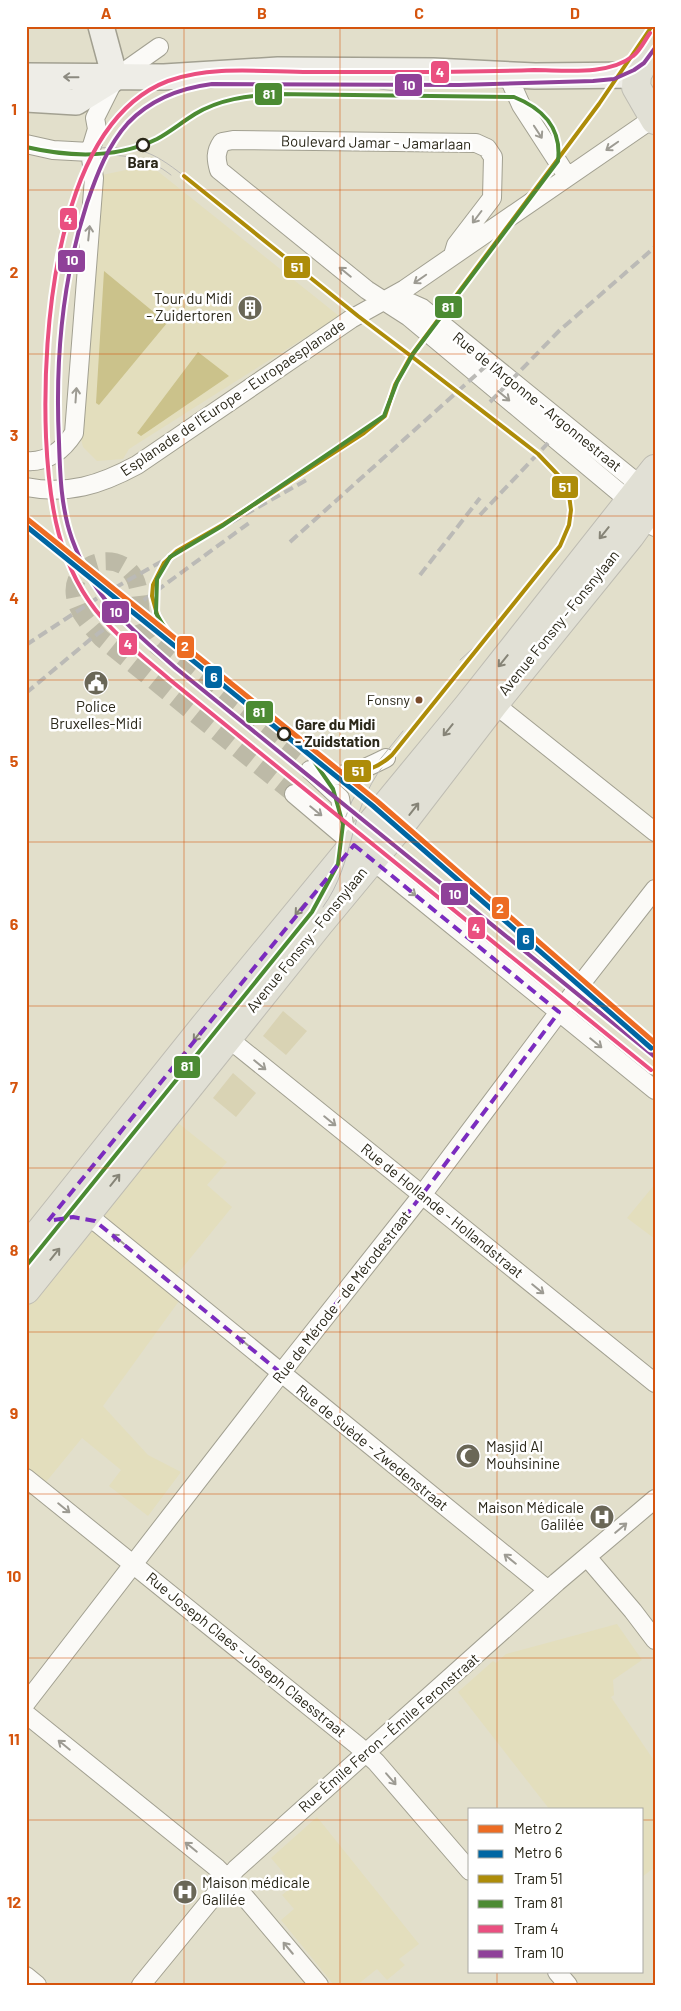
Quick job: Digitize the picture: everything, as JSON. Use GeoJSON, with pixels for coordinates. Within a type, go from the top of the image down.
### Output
{"type":"FeatureCollection","features":[{"type":"Feature","properties":{"kind":"main road"},"geometry":{"type":"LineString","coordinates":[[100,26],[115,78]]}},
{"type":"Feature","properties":{"kind":"main road"},"geometry":{"type":"LineString","coordinates":[[654,119],[637,81],[655,41]]}},
{"type":"Feature","properties":{"kind":"main road"},"geometry":{"type":"LineString","coordinates":[[26,76],[115,78],[278,70],[507,74],[637,81]]}},
{"type":"Feature","properties":{"kind":"main road"},"geometry":{"type":"LineString","coordinates":[[26,99],[76,102],[115,78]]}},
{"type":"Feature","properties":{"kind":"main road","name":"Avenue Fonsny - Fonsnylaan"},"geometry":{"type":"LineString","coordinates":[[26,1249],[357,848],[486,698],[643,502]]}},
{"type":"Feature","properties":{"kind":"main road","name":"Avenue Fonsny - Fonsnylaan"},"geometry":{"type":"LineString","coordinates":[[26,1290],[229,1039],[357,848]]}},
{"type":"Feature","properties":{"kind":"street"},"geometry":{"type":"LineString","coordinates":[[26,461],[52,456],[68,442],[74,433],[94,178],[90,152],[97,130],[95,118],[115,78],[159,47]]}},
{"type":"Feature","properties":{"kind":"street"},"geometry":{"type":"LineString","coordinates":[[507,74],[521,105],[567,176]]}},
{"type":"Feature","properties":{"kind":"street","name":"Esplanade de l'Europe - Europaesplanade"},"geometry":{"type":"LineString","coordinates":[[26,487],[55,491],[70,490],[110,480],[137,465],[352,319],[405,289],[567,176],[654,119]]}},
{"type":"Feature","properties":{"kind":"street","name":"Boulevard Jamar - Jamarlaan"},"geometry":{"type":"LineString","coordinates":[[233,140],[476,143],[487,148],[492,157],[494,177]]}},
{"type":"Feature","properties":{"kind":"street","name":"Rue de l'Argonne - Argonnestraat"},"geometry":{"type":"LineString","coordinates":[[233,140],[222,142],[217,150],[216,160],[219,170],[367,290],[409,317],[585,464],[643,502]]}},
{"type":"Feature","properties":{"kind":"street"},"geometry":{"type":"LineString","coordinates":[[26,144],[60,151],[90,152]]}},
{"type":"Feature","properties":{"kind":"street","name":"Esplanade de l'Europe - Europaesplanade"},"geometry":{"type":"LineString","coordinates":[[453,255],[456,245],[492,198],[494,177]]}},
{"type":"Feature","properties":{"kind":"street","name":"Rue de l'Argonne - Argonnestraat"},"geometry":{"type":"LineString","coordinates":[[385,300],[404,300],[422,308],[630,477],[643,502]]}},
{"type":"Feature","properties":{"kind":"street"},"geometry":{"type":"LineString","coordinates":[[585,464],[596,450]]}},
{"type":"Feature","properties":{"kind":"street"},"geometry":{"type":"LineString","coordinates":[[486,698],[655,832]]}},
{"type":"Feature","properties":{"kind":"street"},"geometry":{"type":"LineString","coordinates":[[356,802],[349,800],[330,787],[310,770],[324,776],[335,777],[364,769],[386,758]]}},
{"type":"Feature","properties":{"kind":"street"},"geometry":{"type":"LineString","coordinates":[[330,787],[340,798],[357,848]]}},
{"type":"Feature","properties":{"kind":"street"},"geometry":{"type":"LineString","coordinates":[[294,794],[357,848],[655,1090]]}},
{"type":"Feature","properties":{"kind":"street","name":"Rue de Mérode - de Mérodestraat"},"geometry":{"type":"LineString","coordinates":[[26,1703],[281,1373],[422,1195],[559,1012],[655,889]]}},
{"type":"Feature","properties":{"kind":"street","name":"Rue de Hollande - Hollandstraat"},"geometry":{"type":"LineString","coordinates":[[229,1039],[655,1383]]}},
{"type":"Feature","properties":{"kind":"street"},"geometry":{"type":"LineString","coordinates":[[48,1221],[84,1218]]}},
{"type":"Feature","properties":{"kind":"street","name":"Rue de Suède - Zwedenstraat"},"geometry":{"type":"LineString","coordinates":[[84,1218],[99,1224],[548,1590]]}},
{"type":"Feature","properties":{"kind":"street","name":"Rue Joseph Claes - Joseph Claesstraat"},"geometry":{"type":"LineString","coordinates":[[26,1478],[366,1753],[468,1869]]}},
{"type":"Feature","properties":{"kind":"street","name":"Rue Émile Feron - Émile Feronstraat"},"geometry":{"type":"LineString","coordinates":[[141,1985],[228,1878],[548,1590],[655,1499]]}},
{"type":"Feature","properties":{"kind":"street"},"geometry":{"type":"LineString","coordinates":[[587,1557],[655,1640]]}},
{"type":"Feature","properties":{"kind":"street"},"geometry":{"type":"LineString","coordinates":[[26,1714],[228,1878],[320,1985]]}},
{"type":"Feature","properties":{"kind":"street"},"geometry":{"type":"LineString","coordinates":[[559,1974],[568,1985]]}},
{"type":"Feature","properties":{"kind":"street"},"geometry":{"type":"LineString","coordinates":[[26,1976],[37,1985]]}},
{"type":"Feature","properties":{"kind":"highlighted area"},"geometry":{"type":"Polygon","coordinates":[[[354,845],[559,1012],[422,1195],[281,1373],[95,1221],[73,1217],[48,1221],[354,845]]]}},
{"type":"Feature","properties":{"kind":"shaded area"},"geometry":{"type":"Polygon","coordinates":[[[150,165],[339,316],[129,449],[123,459],[97,461],[83,447],[79,431],[102,175],[150,165]]]}},
{"type":"Feature","properties":{"kind":"shaded area"},"geometry":{"type":"Polygon","coordinates":[[[104,271],[167,323],[99,405],[96,403],[104,271]]]}},
{"type":"Feature","properties":{"kind":"shaded area"},"geometry":{"type":"Polygon","coordinates":[[[198,352],[229,376],[141,436],[137,433],[198,352]]]}},
{"type":"Feature","properties":{"kind":"shaded area"},"geometry":{"type":"Polygon","coordinates":[[[283,1011],[307,1031],[286,1055],[263,1036],[283,1011]]]}},
{"type":"Feature","properties":{"kind":"shaded area"},"geometry":{"type":"Polygon","coordinates":[[[233,1073],[256,1093],[236,1117],[213,1098],[233,1073]]]}},
{"type":"Feature","properties":{"kind":"shaded area"},"geometry":{"type":"Polygon","coordinates":[[[173,1119],[227,1162],[207,1185],[232,1207],[175,1277],[97,1211],[173,1119]]]}},
{"type":"Feature","properties":{"kind":"shaded area"},"geometry":{"type":"Polygon","coordinates":[[[655,1184],[655,1239],[627,1218],[655,1184]]]}},
{"type":"Feature","properties":{"kind":"shaded area"},"geometry":{"type":"Polygon","coordinates":[[[88,1224],[100,1232],[97,1235],[179,1301],[103,1406],[148,1455],[181,1472],[148,1516],[109,1486],[121,1470],[82,1438],[46,1482],[26,1467],[26,1301],[88,1224]]]}},
{"type":"Feature","properties":{"kind":"shaded area"},"geometry":{"type":"Polygon","coordinates":[[[617,1624],[642,1660],[613,1680],[614,1695],[611,1697],[655,1762],[655,1867],[644,1875],[644,1808],[548,1808],[458,1692],[493,1661],[496,1663],[506,1654],[617,1624]]]}},
{"type":"Feature","properties":{"kind":"shaded area"},"geometry":{"type":"Polygon","coordinates":[[[317,1817],[419,1944],[399,1959],[405,1965],[387,1980],[377,1969],[357,1985],[334,1985],[281,1920],[294,1909],[282,1895],[294,1885],[271,1858],[317,1817]]]}},
{"type":"Feature","properties":{"kind":"tunnel"},"geometry":{"type":"LineString","coordinates":[[294,794],[101,638],[85,619],[75,596],[75,585],[78,577],[84,570],[92,564],[110,561],[128,569],[138,586],[143,624],[157,646],[310,770]]}},
{"type":"Feature","properties":{"kind":"tram line","name":"51"},"geometry":{"type":"LineString","coordinates":[[411,356],[599,104],[652,26]]}},
{"type":"Feature","properties":{"kind":"tram line","name":"4"},"geometry":{"type":"LineString","coordinates":[[650,33],[636,54],[611,67],[599,69],[478,72],[238,70],[202,73],[168,81],[130,104],[101,140],[79,185],[63,236],[53,290],[47,344],[45,394],[47,462],[53,510],[59,534],[76,578],[88,599],[103,619],[127,643],[169,679],[651,1070]]}},
{"type":"Feature","properties":{"kind":"tram line","name":"10"},"geometry":{"type":"LineString","coordinates":[[655,48],[644,63],[614,79],[459,85],[212,84],[189,88],[167,96],[146,107],[128,123],[109,150],[87,203],[78,232],[66,291],[58,381],[61,479],[68,527],[91,579],[115,611],[177,669],[655,1057]]}},
{"type":"Feature","properties":{"kind":"tram line"},"geometry":{"type":"LineString","coordinates":[[380,89],[430,96]]}},
{"type":"Feature","properties":{"kind":"tram line","name":"81"},"geometry":{"type":"LineString","coordinates":[[26,147],[76,154],[109,153],[125,150],[157,139],[195,114],[214,105],[244,97],[275,94],[514,97],[533,107],[548,121],[557,139],[558,149],[558,161],[413,354],[397,382],[384,416],[222,526],[170,557],[157,579],[156,613],[171,639],[206,670],[279,727],[311,757],[333,789],[343,824],[338,864],[312,912],[26,1266]]}},
{"type":"Feature","properties":{"kind":"tram line"},"geometry":{"type":"LineString","coordinates":[[95,148],[122,148],[142,151],[162,160],[184,176]]}},
{"type":"Feature","properties":{"kind":"tram line"},"geometry":{"type":"LineString","coordinates":[[98,155],[137,158],[154,164],[171,175]]}},
{"type":"Feature","properties":{"kind":"tram line","name":"51"},"geometry":{"type":"LineString","coordinates":[[184,176],[358,316],[411,356]]}},
{"type":"Feature","properties":{"kind":"tram line","name":"51"},"geometry":{"type":"LineString","coordinates":[[411,356],[538,454],[561,478],[569,495],[571,510],[569,525],[560,546],[392,755],[377,766],[369,769],[352,772],[343,771],[325,765],[179,647],[158,618],[152,596],[153,585],[164,563],[177,551],[224,524],[364,433],[385,416],[395,385],[411,356]]}},
{"type":"Feature","properties":{"kind":"tram line"},"geometry":{"type":"LineString","coordinates":[[460,660],[494,629]]}},
{"type":"Feature","properties":{"kind":"tram line"},"geometry":{"type":"LineString","coordinates":[[317,904],[335,868],[344,821],[352,801],[365,778],[403,731]]}},
{"type":"Feature","properties":{"kind":"tram line"},"geometry":{"type":"LineString","coordinates":[[323,907],[334,890],[341,872],[363,801],[383,766]]}},
{"type":"Feature","properties":{"kind":"railway"},"geometry":{"type":"LineString","coordinates":[[490,402],[559,331],[655,247]]}},
{"type":"Feature","properties":{"kind":"railway"},"geometry":{"type":"LineString","coordinates":[[290,542],[487,365]]}},
{"type":"Feature","properties":{"kind":"railway"},"geometry":{"type":"LineString","coordinates":[[480,515],[548,443]]}},
{"type":"Feature","properties":{"kind":"railway"},"geometry":{"type":"LineString","coordinates":[[26,645],[102,595],[310,478]]}},
{"type":"Feature","properties":{"kind":"railway"},"geometry":{"type":"LineString","coordinates":[[420,575],[480,498]]}},
{"type":"Feature","properties":{"kind":"railway"},"geometry":{"type":"LineString","coordinates":[[26,693],[92,638],[249,523]]}},
{"type":"Feature","properties":{"kind":"metro line","name":"2"},"geometry":{"type":"LineString","coordinates":[[26,518],[377,801],[655,1043]]}},
{"type":"Feature","properties":{"kind":"metro line","name":"6"},"geometry":{"type":"LineString","coordinates":[[26,526],[373,806],[651,1048]]}},
{"type":"Feature","properties":{"kind":"place","name":"Bara"},"geometry":{"type":"Point","coordinates":[143,145]}},
{"type":"Feature","properties":{"kind":"place","name":"Tour du Midi - Zuidertoren"},"geometry":{"type":"Point","coordinates":[250,308]}},
{"type":"Feature","properties":{"kind":"place","name":"Police Bruxelles-Midi"},"geometry":{"type":"Point","coordinates":[96,683]}},
{"type":"Feature","properties":{"kind":"place","name":"Fonsny"},"geometry":{"type":"Point","coordinates":[419,700]}},
{"type":"Feature","properties":{"kind":"place","name":"Gare du Midi - Zuidstation"},"geometry":{"type":"Point","coordinates":[284,734]}},
{"type":"Feature","properties":{"kind":"place","name":"Masjid Al Mouhsinine"},"geometry":{"type":"Point","coordinates":[468,1456]}},
{"type":"Feature","properties":{"kind":"place","name":"Maison Médicale Galilée"},"geometry":{"type":"Point","coordinates":[602,1517]}},
{"type":"Feature","properties":{"kind":"place","name":"Maison médicale Galilée"},"geometry":{"type":"Point","coordinates":[185,1892]}}]}
